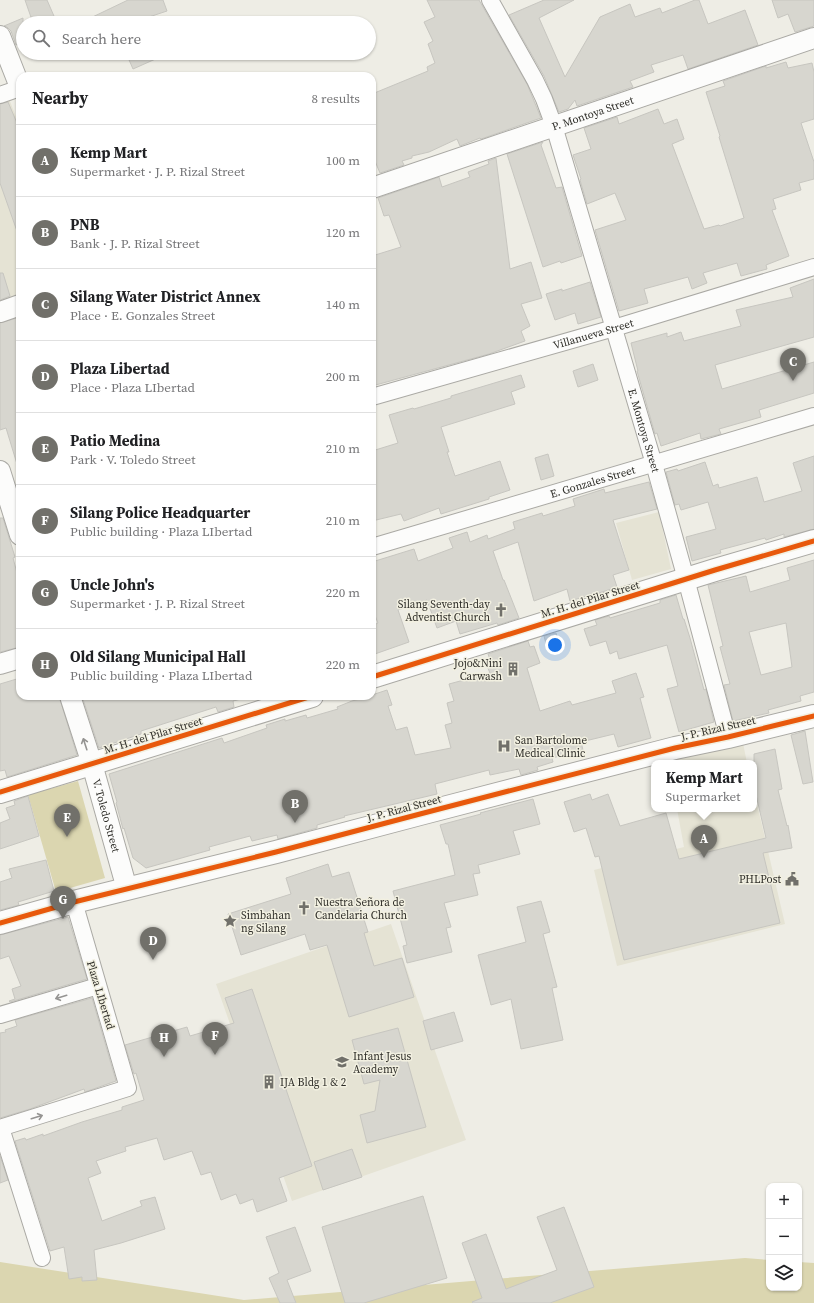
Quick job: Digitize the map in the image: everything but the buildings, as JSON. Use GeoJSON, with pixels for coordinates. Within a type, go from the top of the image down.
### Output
{"type":"FeatureCollection","features":[{"type":"Feature","properties":{"kind":"main road","name":"M. H. del Pilar Street"},"geometry":{"type":"LineString","coordinates":[[376,676],[686,579],[814,541]]}},
{"type":"Feature","properties":{"kind":"main road","name":"M. H. del Pilar Street"},"geometry":{"type":"LineString","coordinates":[[0,792],[299,700]]}},
{"type":"Feature","properties":{"kind":"main road","name":"J. P. Rizal Street"},"geometry":{"type":"LineString","coordinates":[[0,923],[74,902],[276,852],[667,750],[814,716]]}},
{"type":"Feature","properties":{"kind":"street","name":"E. Montoya Street"},"geometry":{"type":"LineString","coordinates":[[490,0],[535,80],[554,126],[654,464],[728,737]]}},
{"type":"Feature","properties":{"kind":"street"},"geometry":{"type":"LineString","coordinates":[[0,36],[16,77]]}},
{"type":"Feature","properties":{"kind":"street","name":"P. Montoya Street"},"geometry":{"type":"LineString","coordinates":[[376,187],[814,38]]}},
{"type":"Feature","properties":{"kind":"street"},"geometry":{"type":"LineString","coordinates":[[0,95],[16,89]]}},
{"type":"Feature","properties":{"kind":"street","name":"Villanueva Street"},"geometry":{"type":"LineString","coordinates":[[376,396],[614,328],[814,266]]}},
{"type":"Feature","properties":{"kind":"street"},"geometry":{"type":"LineString","coordinates":[[0,312],[16,306]]}},
{"type":"Feature","properties":{"kind":"street","name":"E. Gonzales Street"},"geometry":{"type":"LineString","coordinates":[[376,546],[814,416]]}},
{"type":"Feature","properties":{"kind":"street"},"geometry":{"type":"LineString","coordinates":[[0,471],[15,500]]}},
{"type":"Feature","properties":{"kind":"street"},"geometry":{"type":"LineString","coordinates":[[0,664],[16,659]]}},
{"type":"Feature","properties":{"kind":"street","name":"V. Toledo Street"},"geometry":{"type":"LineString","coordinates":[[71,700],[92,764],[127,889]]}},
{"type":"Feature","properties":{"kind":"street","name":"Plaza LIbertad"},"geometry":{"type":"LineString","coordinates":[[0,1128],[128,1088],[74,902]]}},
{"type":"Feature","properties":{"kind":"street"},"geometry":{"type":"LineString","coordinates":[[0,1015],[98,986]]}},
{"type":"Feature","properties":{"kind":"street"},"geometry":{"type":"LineString","coordinates":[[0,1128],[42,1258]]}},
{"type":"Feature","properties":{"kind":"shaded area"},"geometry":{"type":"Polygon","coordinates":[[[8,96],[16,117],[16,295],[0,301],[0,100],[8,96]]]}},
{"type":"Feature","properties":{"kind":"shaded area"},"geometry":{"type":"Polygon","coordinates":[[[659,512],[671,569],[632,580],[616,523],[659,512]]]}},
{"type":"Feature","properties":{"kind":"shaded area"},"geometry":{"type":"Polygon","coordinates":[[[743,743],[746,760],[668,760],[743,743]]]}},
{"type":"Feature","properties":{"kind":"shaded area"},"geometry":{"type":"Polygon","coordinates":[[[78,781],[105,878],[56,892],[28,795],[78,781]]]}},
{"type":"Feature","properties":{"kind":"shaded area"},"geometry":{"type":"Polygon","coordinates":[[[757,804],[785,924],[617,966],[594,870],[684,847],[678,812],[757,812],[757,804]]]}},
{"type":"Feature","properties":{"kind":"shaded area","name":"Infant Jesus Academy"},"geometry":{"type":"Polygon","coordinates":[[[391,924],[466,1140],[292,1201],[216,984],[391,924]]]}},
{"type":"Feature","properties":{"kind":"shaded area"},"geometry":{"type":"Polygon","coordinates":[[[745,1258],[766,1260],[766,1291],[802,1291],[802,1262],[814,1263],[814,1303],[0,1303],[0,1262],[244,1300],[745,1258]]]}},
{"type":"Feature","properties":{"kind":"cycle path"},"geometry":{"type":"LineString","coordinates":[[376,676],[715,570],[814,541]]}},
{"type":"Feature","properties":{"kind":"cycle path"},"geometry":{"type":"LineString","coordinates":[[0,792],[299,700]]}},
{"type":"Feature","properties":{"kind":"cycle path"},"geometry":{"type":"LineString","coordinates":[[0,923],[74,902],[276,852],[675,748],[814,716]]}},
{"type":"Feature","properties":{"kind":"place","name":"Silang Water District Annex"},"geometry":{"type":"Point","coordinates":[793,381]}},
{"type":"Feature","properties":{"kind":"place","name":"Silang Seventh-day Adventist Church"},"geometry":{"type":"Point","coordinates":[501,610]}},
{"type":"Feature","properties":{"kind":"place","name":"Jojo&Nini Carwash"},"geometry":{"type":"Point","coordinates":[513,669]}},
{"type":"Feature","properties":{"kind":"place","name":"San Bartolome Medical Clinic"},"geometry":{"type":"Point","coordinates":[504,746]}},
{"type":"Feature","properties":{"kind":"place","name":"PNB"},"geometry":{"type":"Point","coordinates":[295,823]}},
{"type":"Feature","properties":{"kind":"place","name":"Patio Medina"},"geometry":{"type":"Point","coordinates":[67,837]}},
{"type":"Feature","properties":{"kind":"place","name":"Kemp Mart"},"geometry":{"type":"Point","coordinates":[704,858]}},
{"type":"Feature","properties":{"kind":"place","name":"PHLPost"},"geometry":{"type":"Point","coordinates":[792,879]}},
{"type":"Feature","properties":{"kind":"place","name":"Nuestra Señora de Candelaria Church"},"geometry":{"type":"Point","coordinates":[304,908]}},
{"type":"Feature","properties":{"kind":"place","name":"Uncle John's"},"geometry":{"type":"Point","coordinates":[63,919]}},
{"type":"Feature","properties":{"kind":"place","name":"Simbahan ng Silang"},"geometry":{"type":"Point","coordinates":[230,921]}},
{"type":"Feature","properties":{"kind":"place","name":"Plaza Libertad"},"geometry":{"type":"Point","coordinates":[153,960]}},
{"type":"Feature","properties":{"kind":"place","name":"Silang Police Headquarter"},"geometry":{"type":"Point","coordinates":[215,1055]}},
{"type":"Feature","properties":{"kind":"place","name":"Old Silang Municipal Hall"},"geometry":{"type":"Point","coordinates":[164,1057]}},
{"type":"Feature","properties":{"kind":"place","name":"Infant Jesus Academy"},"geometry":{"type":"Point","coordinates":[342,1062]}},
{"type":"Feature","properties":{"kind":"place","name":"IJA Bldg 1 & 2"},"geometry":{"type":"Point","coordinates":[269,1082]}}]}
